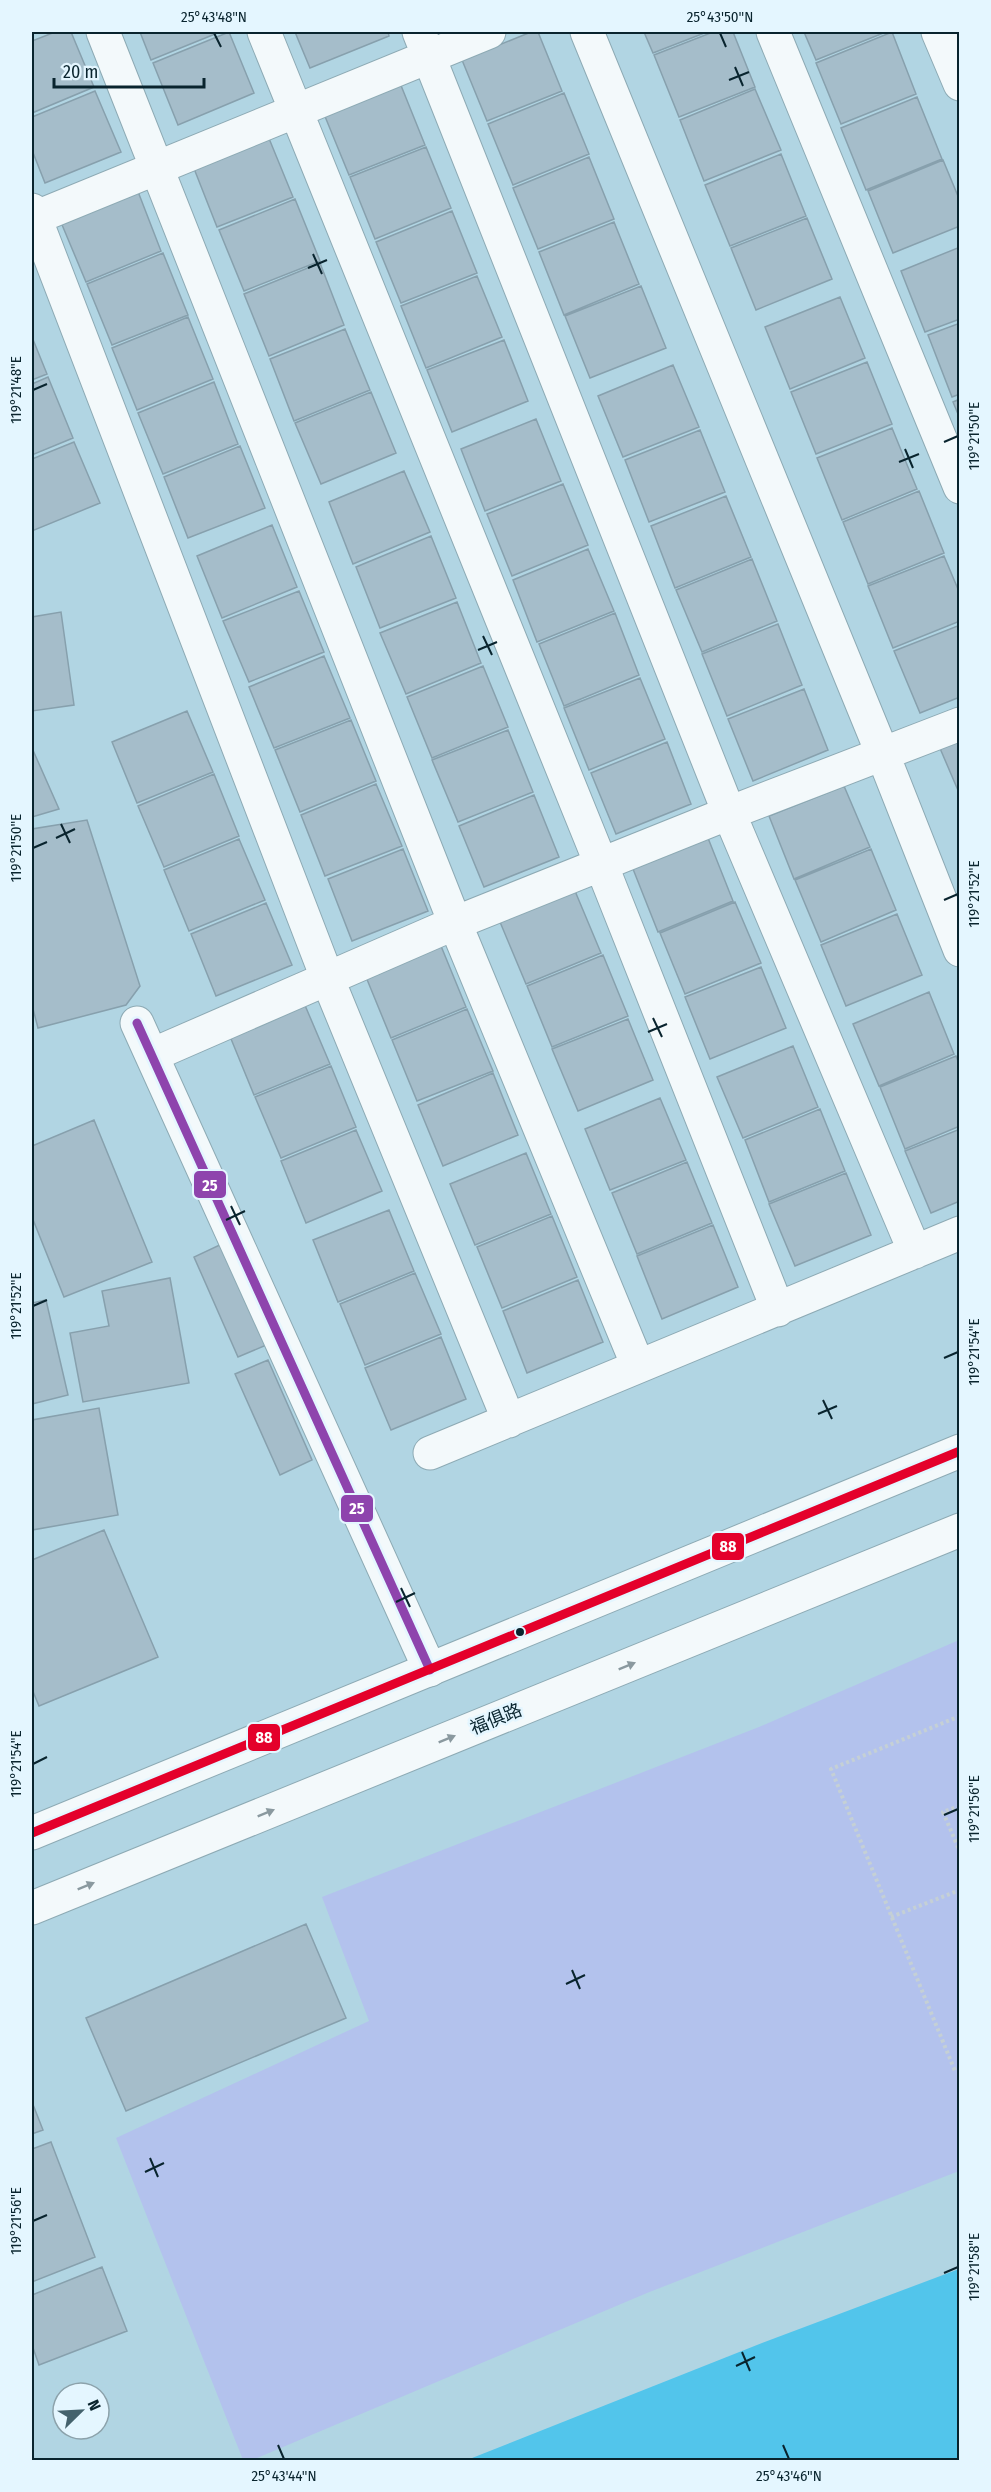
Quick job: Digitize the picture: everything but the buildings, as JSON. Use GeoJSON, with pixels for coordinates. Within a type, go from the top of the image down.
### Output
{"type":"FeatureCollection","features":[{"type":"Feature","properties":{"kind":"street"},"geometry":{"type":"LineString","coordinates":[[103,32],[455,923],[638,1366]]}},
{"type":"Feature","properties":{"kind":"street"},"geometry":{"type":"LineString","coordinates":[[264,32],[601,864],[778,1310]]}},
{"type":"Feature","properties":{"kind":"street"},"geometry":{"type":"LineString","coordinates":[[489,32],[424,44],[296,111],[33,216],[328,980],[508,1421]]}},
{"type":"Feature","properties":{"kind":"street"},"geometry":{"type":"LineString","coordinates":[[587,32],[883,755],[960,950]]}},
{"type":"Feature","properties":{"kind":"street"},"geometry":{"type":"LineString","coordinates":[[773,32],[960,487]]}},
{"type":"Feature","properties":{"kind":"street"},"geometry":{"type":"LineString","coordinates":[[938,32],[960,84]]}},
{"type":"Feature","properties":{"kind":"street"},"geometry":{"type":"LineString","coordinates":[[424,44],[729,813],[915,1252]]}},
{"type":"Feature","properties":{"kind":"street"},"geometry":{"type":"LineString","coordinates":[[152,1055],[455,923],[729,813],[960,724]]}},
{"type":"Feature","properties":{"kind":"street"},"geometry":{"type":"LineString","coordinates":[[137,1023],[430,1670]]}},
{"type":"Feature","properties":{"kind":"street"},"geometry":{"type":"LineString","coordinates":[[430,1452],[960,1233]]}},
{"type":"Feature","properties":{"kind":"street"},"geometry":{"type":"LineString","coordinates":[[32,1833],[960,1451]]}},
{"type":"Feature","properties":{"kind":"street","name":"福俱路"},"geometry":{"type":"LineString","coordinates":[[32,1908],[960,1530]]}},
{"type":"Feature","properties":{"kind":"path"},"geometry":{"type":"LineString","coordinates":[[960,1716],[831,1769],[956,2071],[960,2070]]}},
{"type":"Feature","properties":{"kind":"path"},"geometry":{"type":"LineString","coordinates":[[960,1806],[943,1812],[960,1852]]}},
{"type":"Feature","properties":{"kind":"path"},"geometry":{"type":"LineString","coordinates":[[891,1917],[960,1890]]}},
{"type":"Feature","properties":{"kind":"shaded area"},"geometry":{"type":"Polygon","coordinates":[[[959,1640],[959,2171],[647,2293],[252,2460],[243,2460],[116,2138],[369,2021],[322,1897],[759,1727],[959,1640]]]}},
{"type":"Feature","properties":{"kind":"shaded area"},"geometry":{"type":"Polygon","coordinates":[[[959,2269],[959,2460],[467,2460],[762,2343],[959,2269]]]}},
{"type":"Feature","properties":{"kind":"transit line","name":"25"},"geometry":{"type":"LineString","coordinates":[[137,1023],[430,1670]]}},
{"type":"Feature","properties":{"kind":"transit line","name":"88"},"geometry":{"type":"LineString","coordinates":[[32,1833],[960,1451]]}}]}
